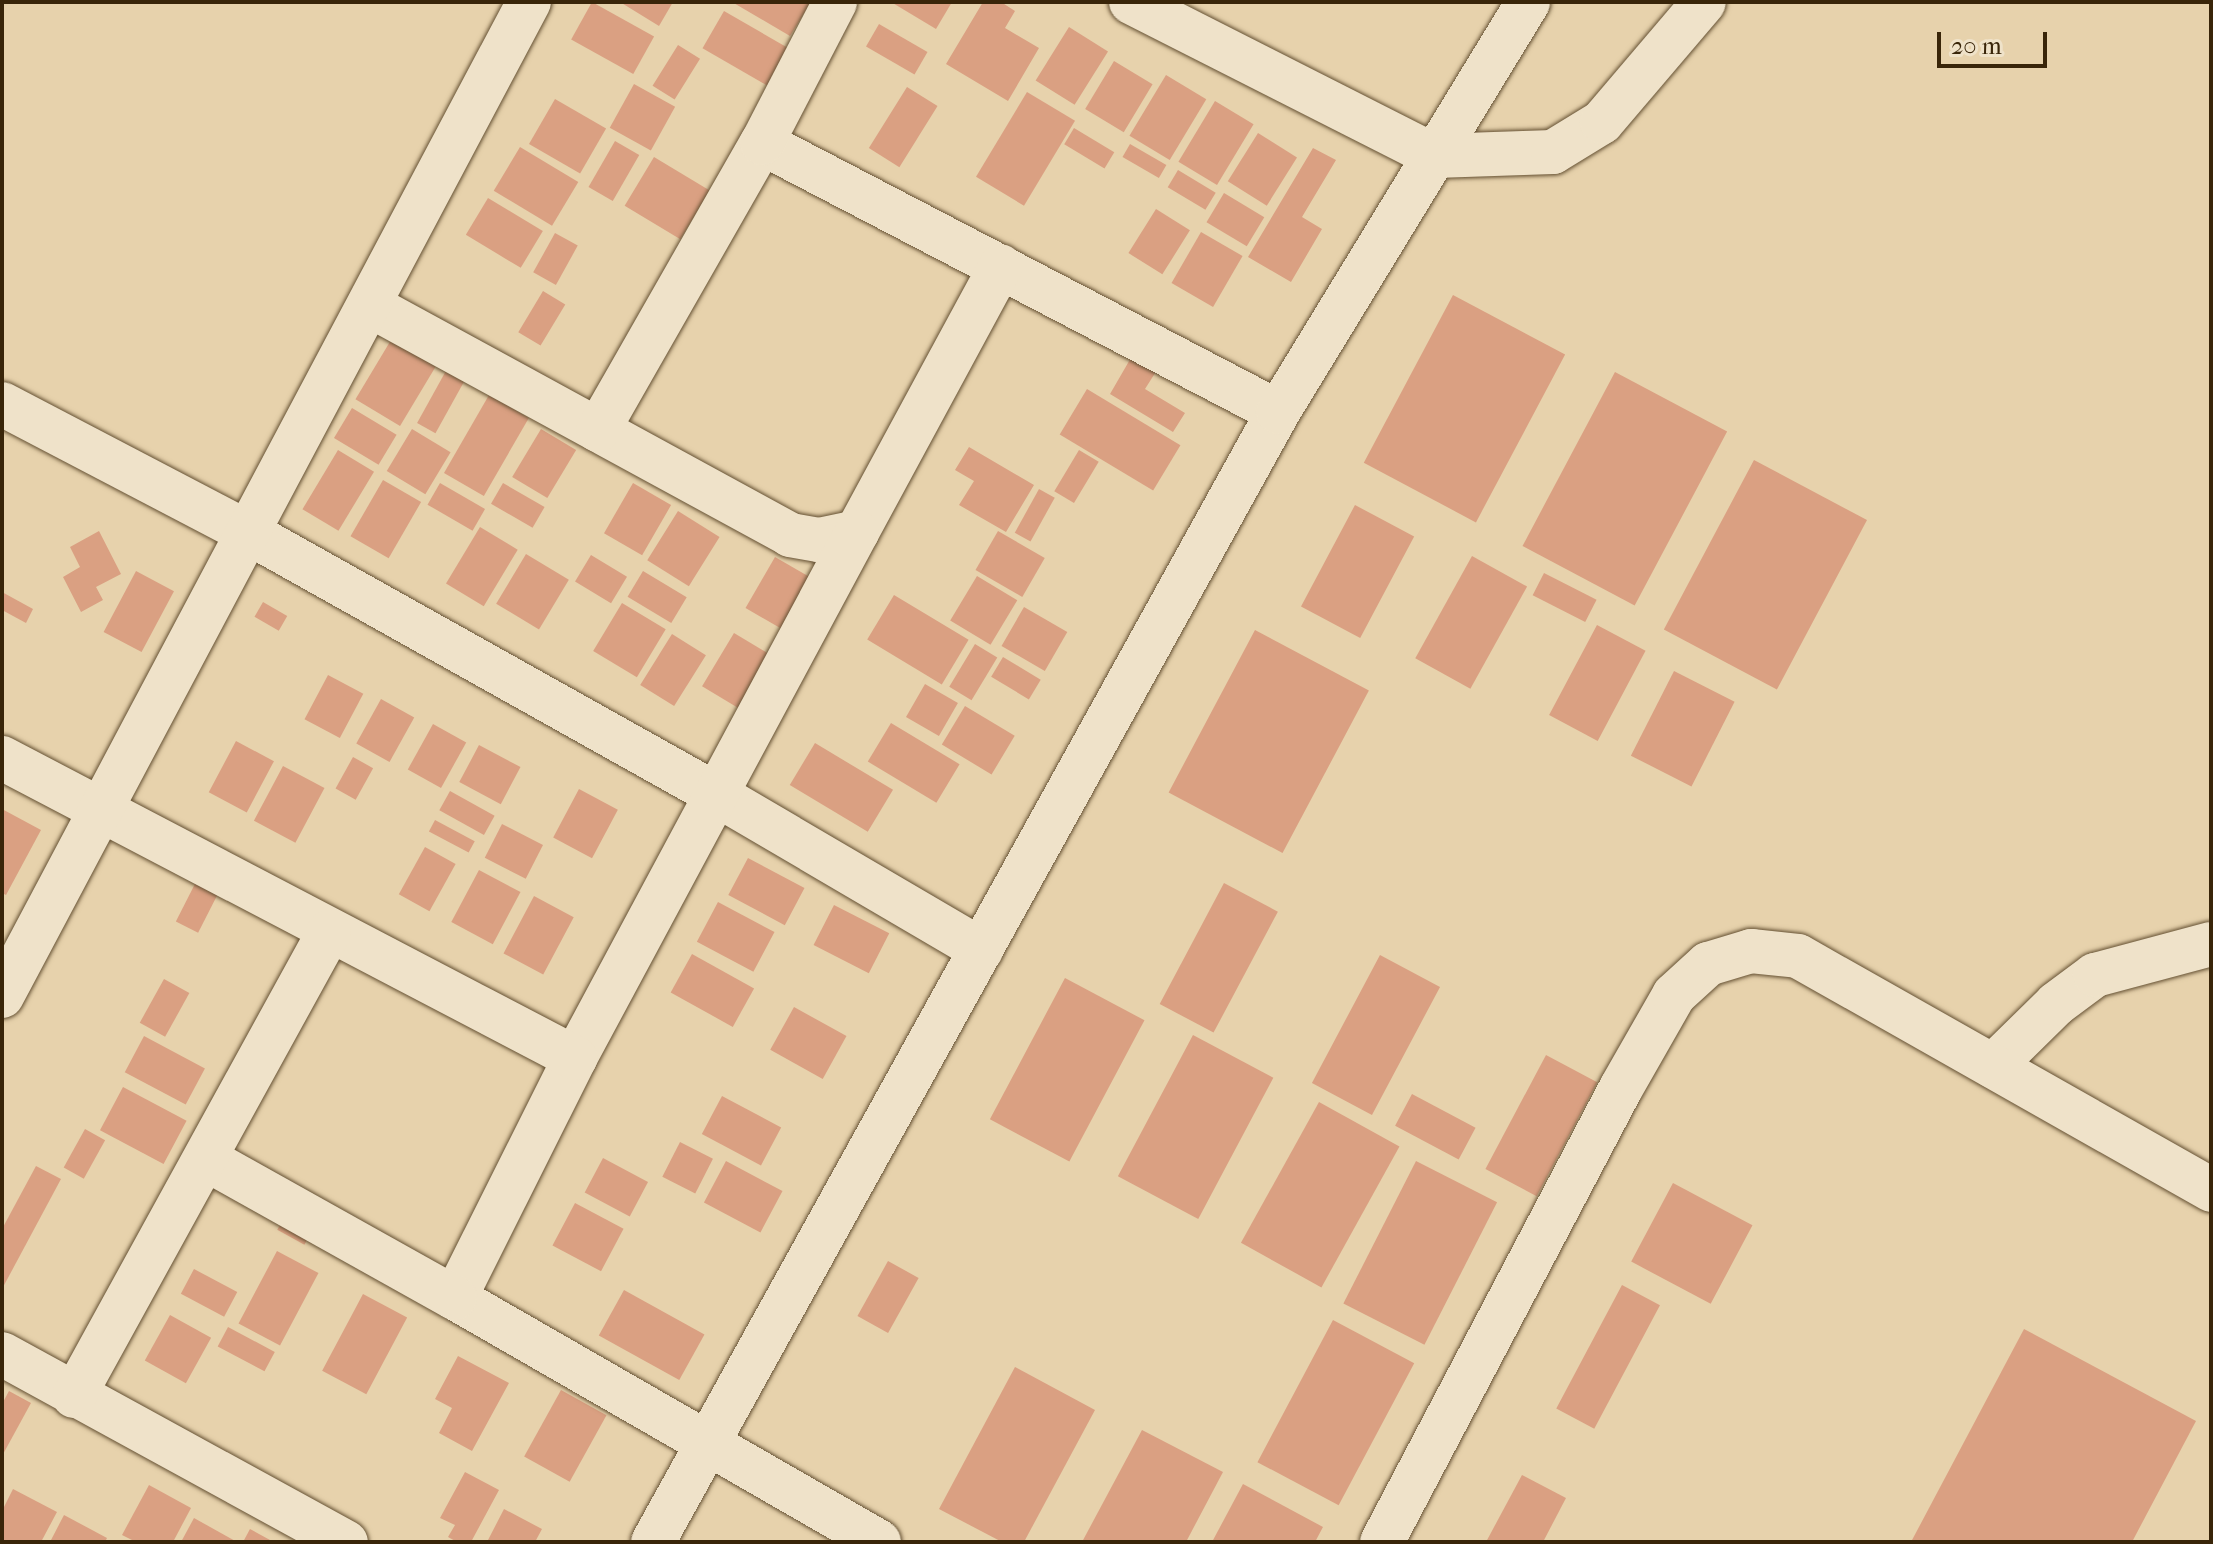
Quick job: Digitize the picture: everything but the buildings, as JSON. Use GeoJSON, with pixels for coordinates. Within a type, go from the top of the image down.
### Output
{"type":"FeatureCollection","features":[{"type":"Feature","properties":{"kind":"street"},"geometry":{"type":"LineString","coordinates":[[2,996],[529,2]]}},
{"type":"Feature","properties":{"kind":"street"},"geometry":{"type":"LineString","coordinates":[[598,430],[762,143],[835,2]]}},
{"type":"Feature","properties":{"kind":"street"},"geometry":{"type":"LineString","coordinates":[[1131,2],[1435,156],[1553,152],[1602,122],[1704,2]]}},
{"type":"Feature","properties":{"kind":"street"},"geometry":{"type":"LineString","coordinates":[[653,1542],[1278,412],[1528,2]]}},
{"type":"Feature","properties":{"kind":"street"},"geometry":{"type":"LineString","coordinates":[[762,143],[1278,412]]}},
{"type":"Feature","properties":{"kind":"street"},"geometry":{"type":"LineString","coordinates":[[455,1298],[575,1058],[719,796],[1001,266]]}},
{"type":"Feature","properties":{"kind":"street"},"geometry":{"type":"LineString","coordinates":[[369,305],[790,535],[819,540],[857,532]]}},
{"type":"Feature","properties":{"kind":"street"},"geometry":{"type":"LineString","coordinates":[[2,404],[249,533],[719,796],[981,950]]}},
{"type":"Feature","properties":{"kind":"street"},"geometry":{"type":"LineString","coordinates":[[2,758],[103,809],[329,932],[575,1058]]}},
{"type":"Feature","properties":{"kind":"street"},"geometry":{"type":"LineString","coordinates":[[74,1396],[329,932]]}},
{"type":"Feature","properties":{"kind":"street"},"geometry":{"type":"LineString","coordinates":[[1993,1066],[2056,1004],[2095,975],[2211,944]]}},
{"type":"Feature","properties":{"kind":"street"},"geometry":{"type":"LineString","coordinates":[[1382,1542],[1674,995],[1708,964],[1751,951],[1798,956],[2211,1190]]}},
{"type":"Feature","properties":{"kind":"street"},"geometry":{"type":"LineString","coordinates":[[206,1159],[879,1542]]}},
{"type":"Feature","properties":{"kind":"street"},"geometry":{"type":"LineString","coordinates":[[2,1354],[346,1542]]}}]}
